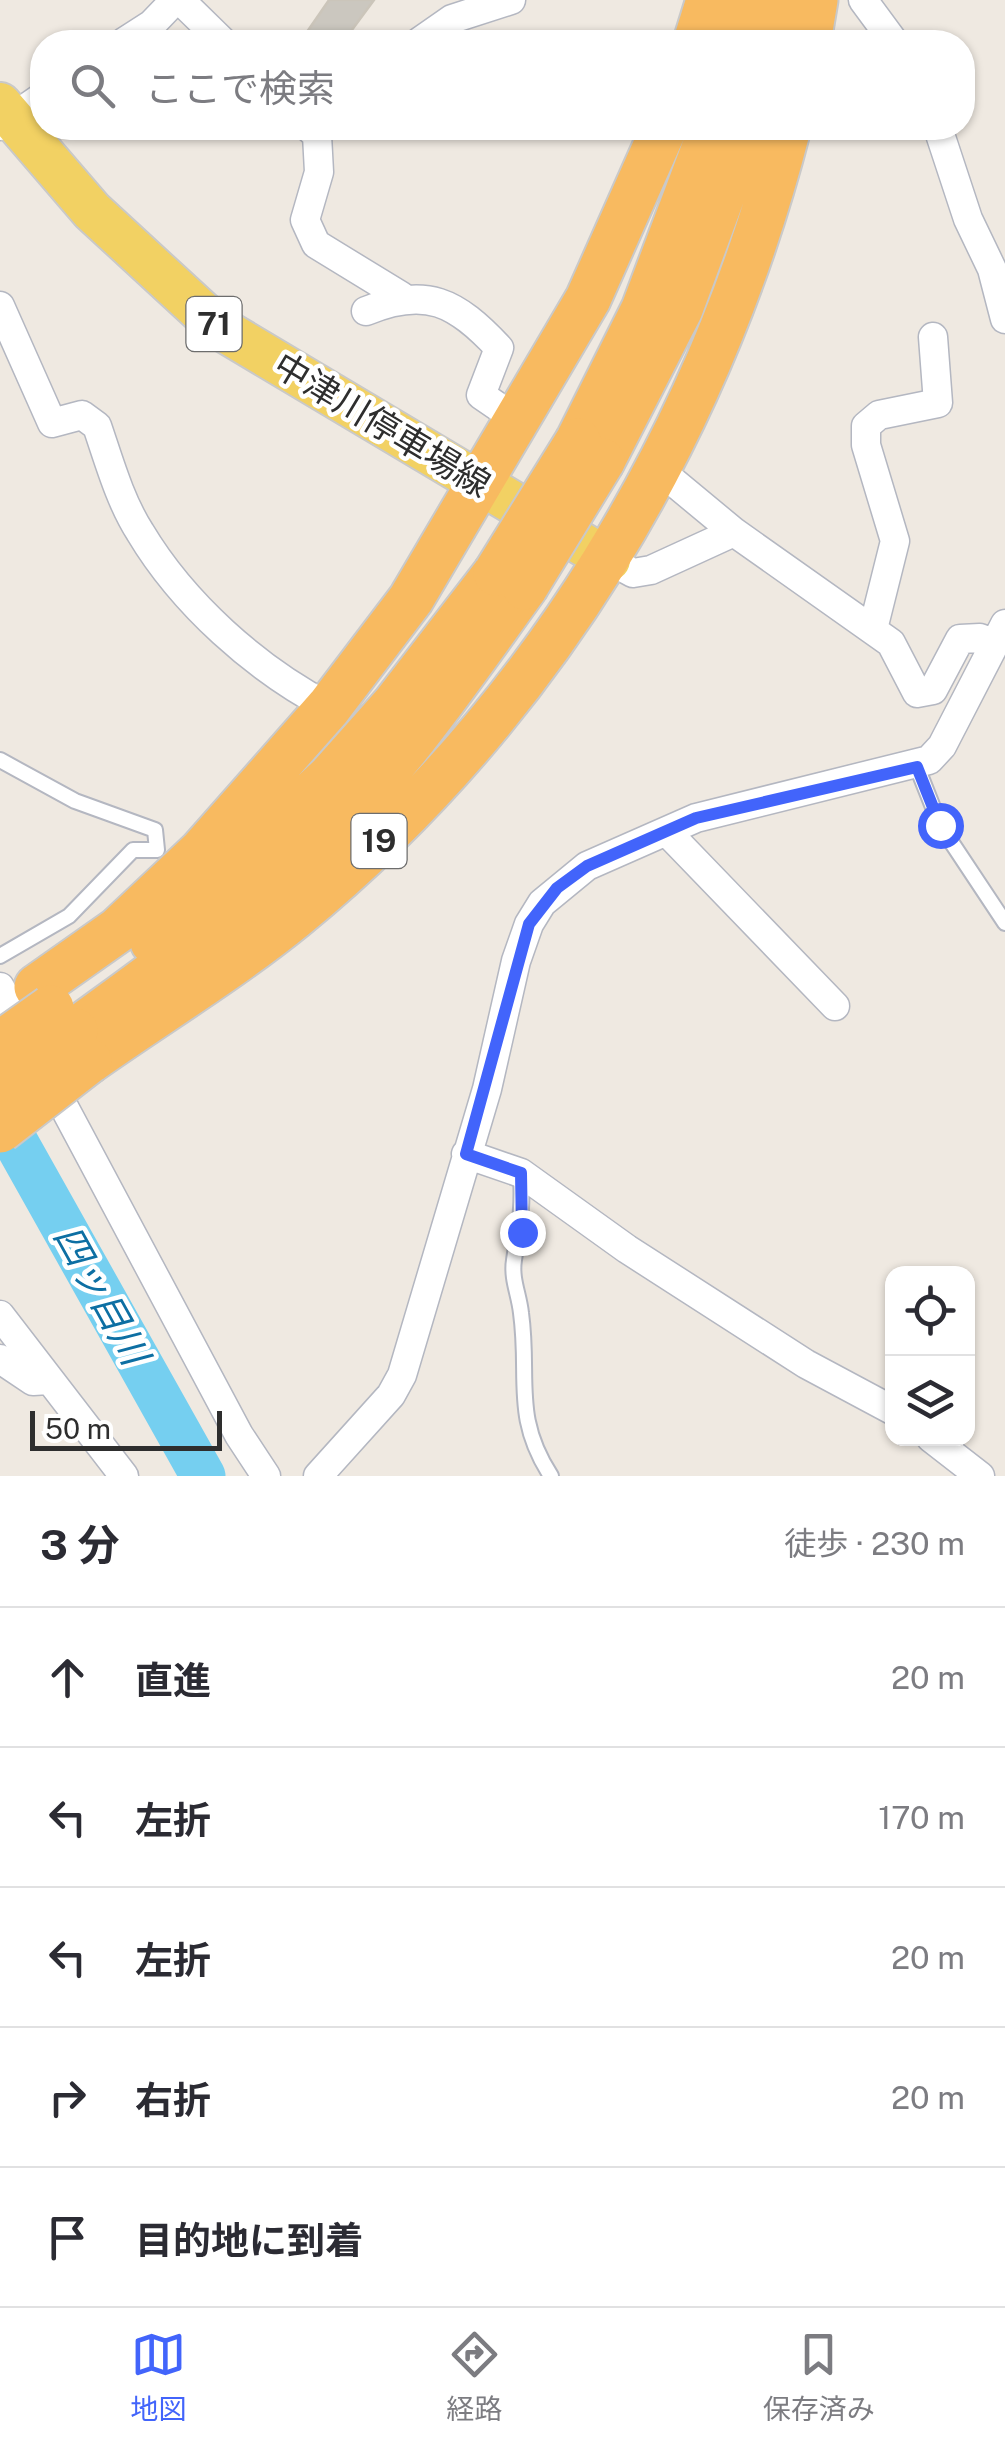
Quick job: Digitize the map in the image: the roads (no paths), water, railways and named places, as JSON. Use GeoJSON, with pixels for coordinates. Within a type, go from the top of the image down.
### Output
{"type":"FeatureCollection","features":[{"type":"Feature","properties":{"kind":"highway"},"geometry":{"type":"LineString","coordinates":[[699,30],[708,0]]}},
{"type":"Feature","properties":{"kind":"highway"},"geometry":{"type":"LineString","coordinates":[[741,30],[749,0]]}},
{"type":"Feature","properties":{"kind":"highway"},"geometry":{"type":"LineString","coordinates":[[774,30],[782,0]]}},
{"type":"Feature","properties":{"kind":"highway"},"geometry":{"type":"LineString","coordinates":[[810,30],[815,0]]}},
{"type":"Feature","properties":{"kind":"highway","name":"19"},"geometry":{"type":"LineString","coordinates":[[0,1084],[118,930],[202,851],[329,708],[411,599],[588,299],[659,140]]}},
{"type":"Feature","properties":{"kind":"highway","name":"19"},"geometry":{"type":"LineString","coordinates":[[590,451],[707,140]]}},
{"type":"Feature","properties":{"kind":"highway","name":"19"},"geometry":{"type":"LineString","coordinates":[[0,1044],[245,906],[405,750],[680,309],[742,140]]}},
{"type":"Feature","properties":{"kind":"highway","name":"19"},"geometry":{"type":"LineString","coordinates":[[0,1013],[50,1015],[292,918],[425,796],[545,655],[609,560],[705,369],[750,256],[784,140]]}},
{"type":"Feature","properties":{"kind":"highway","name":"19"},"geometry":{"type":"LineString","coordinates":[[0,1130],[50,1015]]}},
{"type":"Feature","properties":{"kind":"main road","name":"中津川停車場線"},"geometry":{"type":"LineString","coordinates":[[13,112],[30,133]]}},
{"type":"Feature","properties":{"kind":"main road","name":"中津川停車場線"},"geometry":{"type":"LineString","coordinates":[[36,140],[104,222],[218,327],[609,560]]}},
{"type":"Feature","properties":{"kind":"street"},"geometry":{"type":"LineString","coordinates":[[143,30],[177,0],[210,30]]}},
{"type":"Feature","properties":{"kind":"street"},"geometry":{"type":"LineString","coordinates":[[436,30],[452,19],[511,0]]}},
{"type":"Feature","properties":{"kind":"street"},"geometry":{"type":"LineString","coordinates":[[863,0],[885,30]]}},
{"type":"Feature","properties":{"kind":"street"},"geometry":{"type":"LineString","coordinates":[[317,140],[319,172],[306,220],[316,244],[401,296],[438,302],[471,318],[499,348],[480,396],[516,419]]}},
{"type":"Feature","properties":{"kind":"street"},"geometry":{"type":"LineString","coordinates":[[942,140],[968,219],[996,280],[1005,319]]}},
{"type":"Feature","properties":{"kind":"street"},"geometry":{"type":"LineString","coordinates":[[366,311],[401,296]]}},
{"type":"Feature","properties":{"kind":"street"},"geometry":{"type":"LineString","coordinates":[[0,306],[52,423],[82,416],[97,426],[138,531],[164,566],[233,639],[290,687],[329,708]]}},
{"type":"Feature","properties":{"kind":"street"},"geometry":{"type":"LineString","coordinates":[[873,629],[894,542],[866,445],[866,426],[879,415],[938,403],[933,337]]}},
{"type":"Feature","properties":{"kind":"street"},"geometry":{"type":"LineString","coordinates":[[658,469],[734,532],[891,643],[917,693],[932,690],[960,639],[1000,634]]}},
{"type":"Feature","properties":{"kind":"street"},"geometry":{"type":"LineString","coordinates":[[609,560],[633,573],[650,570],[734,532]]}},
{"type":"Feature","properties":{"kind":"street"},"geometry":{"type":"LineString","coordinates":[[318,1476],[391,1396],[402,1374],[487,1089],[516,961],[542,903],[587,866],[696,818],[917,767],[942,746],[1000,634]]}},
{"type":"Feature","properties":{"kind":"street"},"geometry":{"type":"LineString","coordinates":[[668,833],[836,1006]]}},
{"type":"Feature","properties":{"kind":"street"},"geometry":{"type":"LineString","coordinates":[[50,1015],[239,1435],[266,1476]]}},
{"type":"Feature","properties":{"kind":"street"},"geometry":{"type":"LineString","coordinates":[[466,1154],[521,1173],[627,1248],[806,1364],[885,1406]]}},
{"type":"Feature","properties":{"kind":"street"},"geometry":{"type":"LineString","coordinates":[[0,1315],[124,1476]]}},
{"type":"Feature","properties":{"kind":"street"},"geometry":{"type":"LineString","coordinates":[[0,1360],[33,1381],[48,1380]]}},
{"type":"Feature","properties":{"kind":"street"},"geometry":{"type":"LineString","coordinates":[[941,1446],[980,1476]]}},
{"type":"Feature","properties":{"kind":"lane"},"geometry":{"type":"LineString","coordinates":[[0,760],[75,801],[155,830],[157,850],[133,850],[69,916],[0,956]]}},
{"type":"Feature","properties":{"kind":"lane"},"geometry":{"type":"LineString","coordinates":[[917,767],[940,825],[1005,923]]}},
{"type":"Feature","properties":{"kind":"lane"},"geometry":{"type":"LineString","coordinates":[[521,1173],[522,1232],[513,1280],[521,1312],[525,1417],[532,1448],[551,1476]]}},
{"type":"Feature","properties":{"kind":"waterway","name":"四ッ目川"},"geometry":{"type":"LineString","coordinates":[[0,1114],[203,1476]]}}]}
